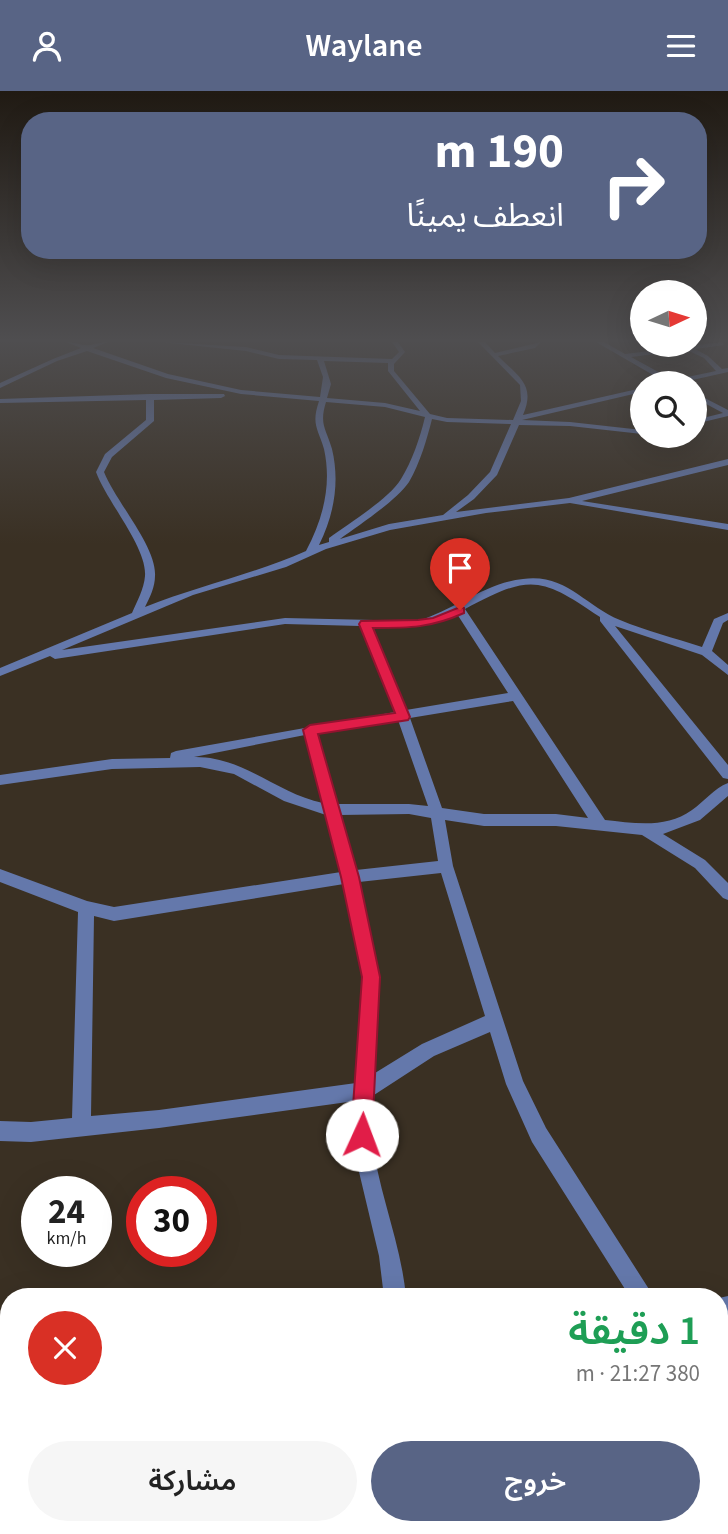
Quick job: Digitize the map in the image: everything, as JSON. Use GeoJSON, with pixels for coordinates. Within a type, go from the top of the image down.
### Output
{"type":"FeatureCollection","features":[{"type":"Feature","properties":{"kind":"street"},"geometry":{"type":"LineString","coordinates":[[136,616],[149,581],[150,569],[146,555],[108,493],[100,472],[108,456],[150,421],[150,409]]}},
{"type":"Feature","properties":{"kind":"street"},"geometry":{"type":"LineString","coordinates":[[310,553],[326,524],[332,498],[328,448],[319,425],[322,409]]}},
{"type":"Feature","properties":{"kind":"street"},"geometry":{"type":"LineString","coordinates":[[401,409],[429,417],[518,420],[630,431]]}},
{"type":"Feature","properties":{"kind":"street"},"geometry":{"type":"LineString","coordinates":[[423,409],[429,417]]}},
{"type":"Feature","properties":{"kind":"street"},"geometry":{"type":"LineString","coordinates":[[446,516],[471,497],[494,473],[522,409]]}},
{"type":"Feature","properties":{"kind":"street"},"geometry":{"type":"LineString","coordinates":[[518,420],[562,409]]}},
{"type":"Feature","properties":{"kind":"street"},"geometry":{"type":"LineString","coordinates":[[707,419],[728,414]]}},
{"type":"Feature","properties":{"kind":"street"},"geometry":{"type":"LineString","coordinates":[[323,547],[378,506],[404,482],[425,437],[429,417]]}},
{"type":"Feature","properties":{"kind":"street"},"geometry":{"type":"LineString","coordinates":[[0,672],[189,593],[282,565],[323,547],[389,527],[446,516],[569,501],[728,462]]}},
{"type":"Feature","properties":{"kind":"street"},"geometry":{"type":"LineString","coordinates":[[569,501],[728,527]]}},
{"type":"Feature","properties":{"kind":"street"},"geometry":{"type":"LineString","coordinates":[[25,660],[285,621],[418,624],[436,621],[460,610],[486,592],[533,580],[567,590],[601,615],[728,774]]}},
{"type":"Feature","properties":{"kind":"street"},"geometry":{"type":"LineString","coordinates":[[460,610],[601,826]]}},
{"type":"Feature","properties":{"kind":"street"},"geometry":{"type":"LineString","coordinates":[[601,615],[706,652],[728,671]]}},
{"type":"Feature","properties":{"kind":"street"},"geometry":{"type":"LineString","coordinates":[[706,652],[718,621],[728,616]]}},
{"type":"Feature","properties":{"kind":"street"},"geometry":{"type":"LineString","coordinates":[[365,624],[403,717],[437,813],[446,866],[515,1084],[539,1135],[637,1288]]}},
{"type":"Feature","properties":{"kind":"street"},"geometry":{"type":"LineString","coordinates":[[0,780],[147,761],[310,730],[403,717],[516,696]]}},
{"type":"Feature","properties":{"kind":"street"},"geometry":{"type":"LineString","coordinates":[[310,730],[350,877],[372,992],[363,1091],[364,1159],[389,1254],[394,1288]]}},
{"type":"Feature","properties":{"kind":"street"},"geometry":{"type":"LineString","coordinates":[[147,761],[217,764],[252,776],[289,797],[318,808],[409,809],[484,820],[556,820],[645,830],[663,828],[695,816],[728,788]]}},
{"type":"Feature","properties":{"kind":"street"},"geometry":{"type":"LineString","coordinates":[[645,830],[700,865],[728,893]]}},
{"type":"Feature","properties":{"kind":"street"},"geometry":{"type":"LineString","coordinates":[[0,875],[86,908],[114,913],[350,877],[446,866]]}},
{"type":"Feature","properties":{"kind":"street"},"geometry":{"type":"LineString","coordinates":[[81,1126],[86,908]]}},
{"type":"Feature","properties":{"kind":"street"},"geometry":{"type":"LineString","coordinates":[[0,1131],[31,1132],[234,1110],[363,1091],[428,1050],[494,1021]]}},
{"type":"Feature","properties":{"kind":"route"},"geometry":{"type":"LineString","coordinates":[[362,1135],[371,977],[350,877],[310,730],[403,717],[365,624],[418,624],[436,621],[460,610]]}}]}
